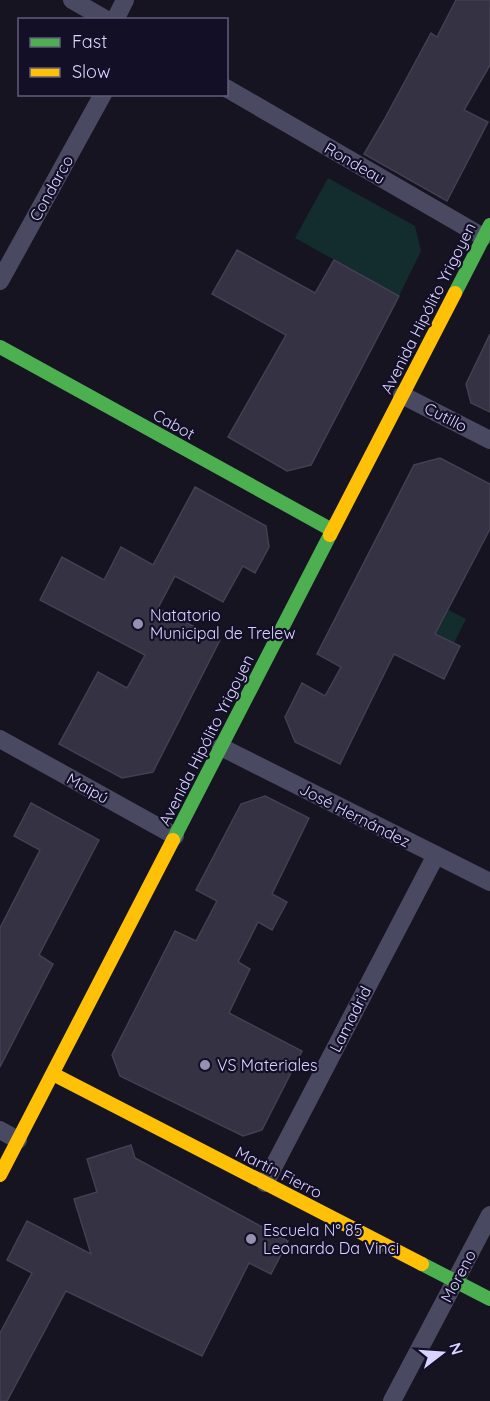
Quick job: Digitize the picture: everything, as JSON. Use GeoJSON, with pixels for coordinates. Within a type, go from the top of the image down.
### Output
{"type":"FeatureCollection","features":[{"type":"Feature","properties":{"kind":"main road","name":"Avenida Hipólito Yrigoyen"},"geometry":{"type":"LineString","coordinates":[[0,1175],[487,231]]}},
{"type":"Feature","properties":{"kind":"main road","name":"Cabot"},"geometry":{"type":"LineString","coordinates":[[0,347],[332,530]]}},
{"type":"Feature","properties":{"kind":"main road","name":"Martín Fierro"},"geometry":{"type":"LineString","coordinates":[[53,1074],[490,1299]]}},
{"type":"Feature","properties":{"kind":"street"},"geometry":{"type":"LineString","coordinates":[[72,0],[104,18]]}},
{"type":"Feature","properties":{"kind":"street"},"geometry":{"type":"LineString","coordinates":[[116,18],[125,0]]}},
{"type":"Feature","properties":{"kind":"street","name":"Rondeau"},"geometry":{"type":"LineString","coordinates":[[228,89],[487,231]]}},
{"type":"Feature","properties":{"kind":"street","name":"Condarco"},"geometry":{"type":"LineString","coordinates":[[0,281],[102,96]]}},
{"type":"Feature","properties":{"kind":"street","name":"Cutillo"},"geometry":{"type":"LineString","coordinates":[[402,395],[490,440]]}},
{"type":"Feature","properties":{"kind":"street","name":"Maipú"},"geometry":{"type":"LineString","coordinates":[[0,739],[175,836]]}},
{"type":"Feature","properties":{"kind":"street","name":"José Hernández"},"geometry":{"type":"LineString","coordinates":[[220,747],[490,882]]}},
{"type":"Feature","properties":{"kind":"street","name":"Lamadrid"},"geometry":{"type":"LineString","coordinates":[[265,1183],[436,855]]}},
{"type":"Feature","properties":{"kind":"street"},"geometry":{"type":"LineString","coordinates":[[0,1130],[18,1140]]}},
{"type":"Feature","properties":{"kind":"street","name":"Moreno"},"geometry":{"type":"LineString","coordinates":[[392,1401],[490,1215]]}},
{"type":"Feature","properties":{"kind":"green space"},"geometry":{"type":"Polygon","coordinates":[[[328,178],[415,226],[421,251],[399,296],[295,238],[328,178]]]}},
{"type":"Feature","properties":{"kind":"green space"},"geometry":{"type":"Polygon","coordinates":[[[362,566],[466,619],[454,643],[350,590],[362,566]]]}},
{"type":"Feature","properties":{"kind":"building"},"geometry":{"type":"Polygon","coordinates":[[[456,0],[490,0],[490,65],[464,110],[488,122],[447,201],[364,154],[431,33],[437,37],[456,0]]]}},
{"type":"Feature","properties":{"kind":"building"},"geometry":{"type":"Polygon","coordinates":[[[237,250],[315,293],[334,260],[399,296],[311,465],[287,471],[228,437],[286,335],[212,294],[237,250]]]}},
{"type":"Feature","properties":{"kind":"building"},"geometry":{"type":"Polygon","coordinates":[[[490,334],[490,412],[471,403],[466,384],[490,334]]]}},
{"type":"Feature","properties":{"kind":"building"},"geometry":{"type":"Polygon","coordinates":[[[440,458],[490,484],[490,529],[435,634],[460,646],[444,679],[394,654],[340,764],[295,742],[285,717],[302,683],[325,696],[341,667],[317,654],[414,465],[440,458]]]}},
{"type":"Feature","properties":{"kind":"building"},"geometry":{"type":"Polygon","coordinates":[[[195,487],[266,526],[269,547],[255,573],[243,566],[223,602],[175,576],[158,608],[220,640],[153,772],[122,778],[59,744],[98,672],[127,688],[145,655],[40,600],[62,557],[104,580],[121,547],[153,565],[195,487]]]}},
{"type":"Feature","properties":{"kind":"building"},"geometry":{"type":"Polygon","coordinates":[[[265,796],[309,818],[272,894],[287,902],[272,930],[258,922],[238,962],[250,969],[229,1013],[302,1051],[262,1130],[243,1136],[120,1076],[112,1055],[175,931],[196,941],[217,901],[196,890],[241,804],[265,796]]]}},
{"type":"Feature","properties":{"kind":"building"},"geometry":{"type":"Polygon","coordinates":[[[31,803],[99,840],[39,955],[53,964],[0,1067],[0,928],[40,850],[14,836],[31,803]]]}},
{"type":"Feature","properties":{"kind":"building"},"geometry":{"type":"Polygon","coordinates":[[[131,1145],[135,1158],[288,1241],[271,1274],[249,1263],[202,1356],[66,1291],[7,1401],[0,1401],[0,1333],[32,1273],[7,1260],[27,1221],[91,1254],[74,1199],[97,1192],[87,1159],[131,1145]]]}},
{"type":"Feature","properties":{"kind":"traffic: fast"},"geometry":{"type":"LineString","coordinates":[[455,293],[490,225]]}},
{"type":"Feature","properties":{"kind":"traffic: fast"},"geometry":{"type":"LineString","coordinates":[[0,347],[332,530]]}},
{"type":"Feature","properties":{"kind":"traffic: fast"},"geometry":{"type":"LineString","coordinates":[[173,840],[330,535]]}},
{"type":"Feature","properties":{"kind":"traffic: fast"},"geometry":{"type":"LineString","coordinates":[[422,1264],[490,1299]]}},
{"type":"Feature","properties":{"kind":"traffic: slow"},"geometry":{"type":"LineString","coordinates":[[330,535],[455,293]]}},
{"type":"Feature","properties":{"kind":"traffic: slow"},"geometry":{"type":"LineString","coordinates":[[0,1175],[173,840]]}},
{"type":"Feature","properties":{"kind":"traffic: slow"},"geometry":{"type":"LineString","coordinates":[[53,1074],[422,1264]]}},
{"type":"Feature","properties":{"kind":"place","name":"Natatorio Municipal de Trelew"},"geometry":{"type":"Point","coordinates":[138,624]}},
{"type":"Feature","properties":{"kind":"place","name":"VS Materiales"},"geometry":{"type":"Point","coordinates":[205,1065]}},
{"type":"Feature","properties":{"kind":"place","name":"Escuela N° 85 Leonardo Da Vinci"},"geometry":{"type":"Point","coordinates":[251,1239]}}]}
